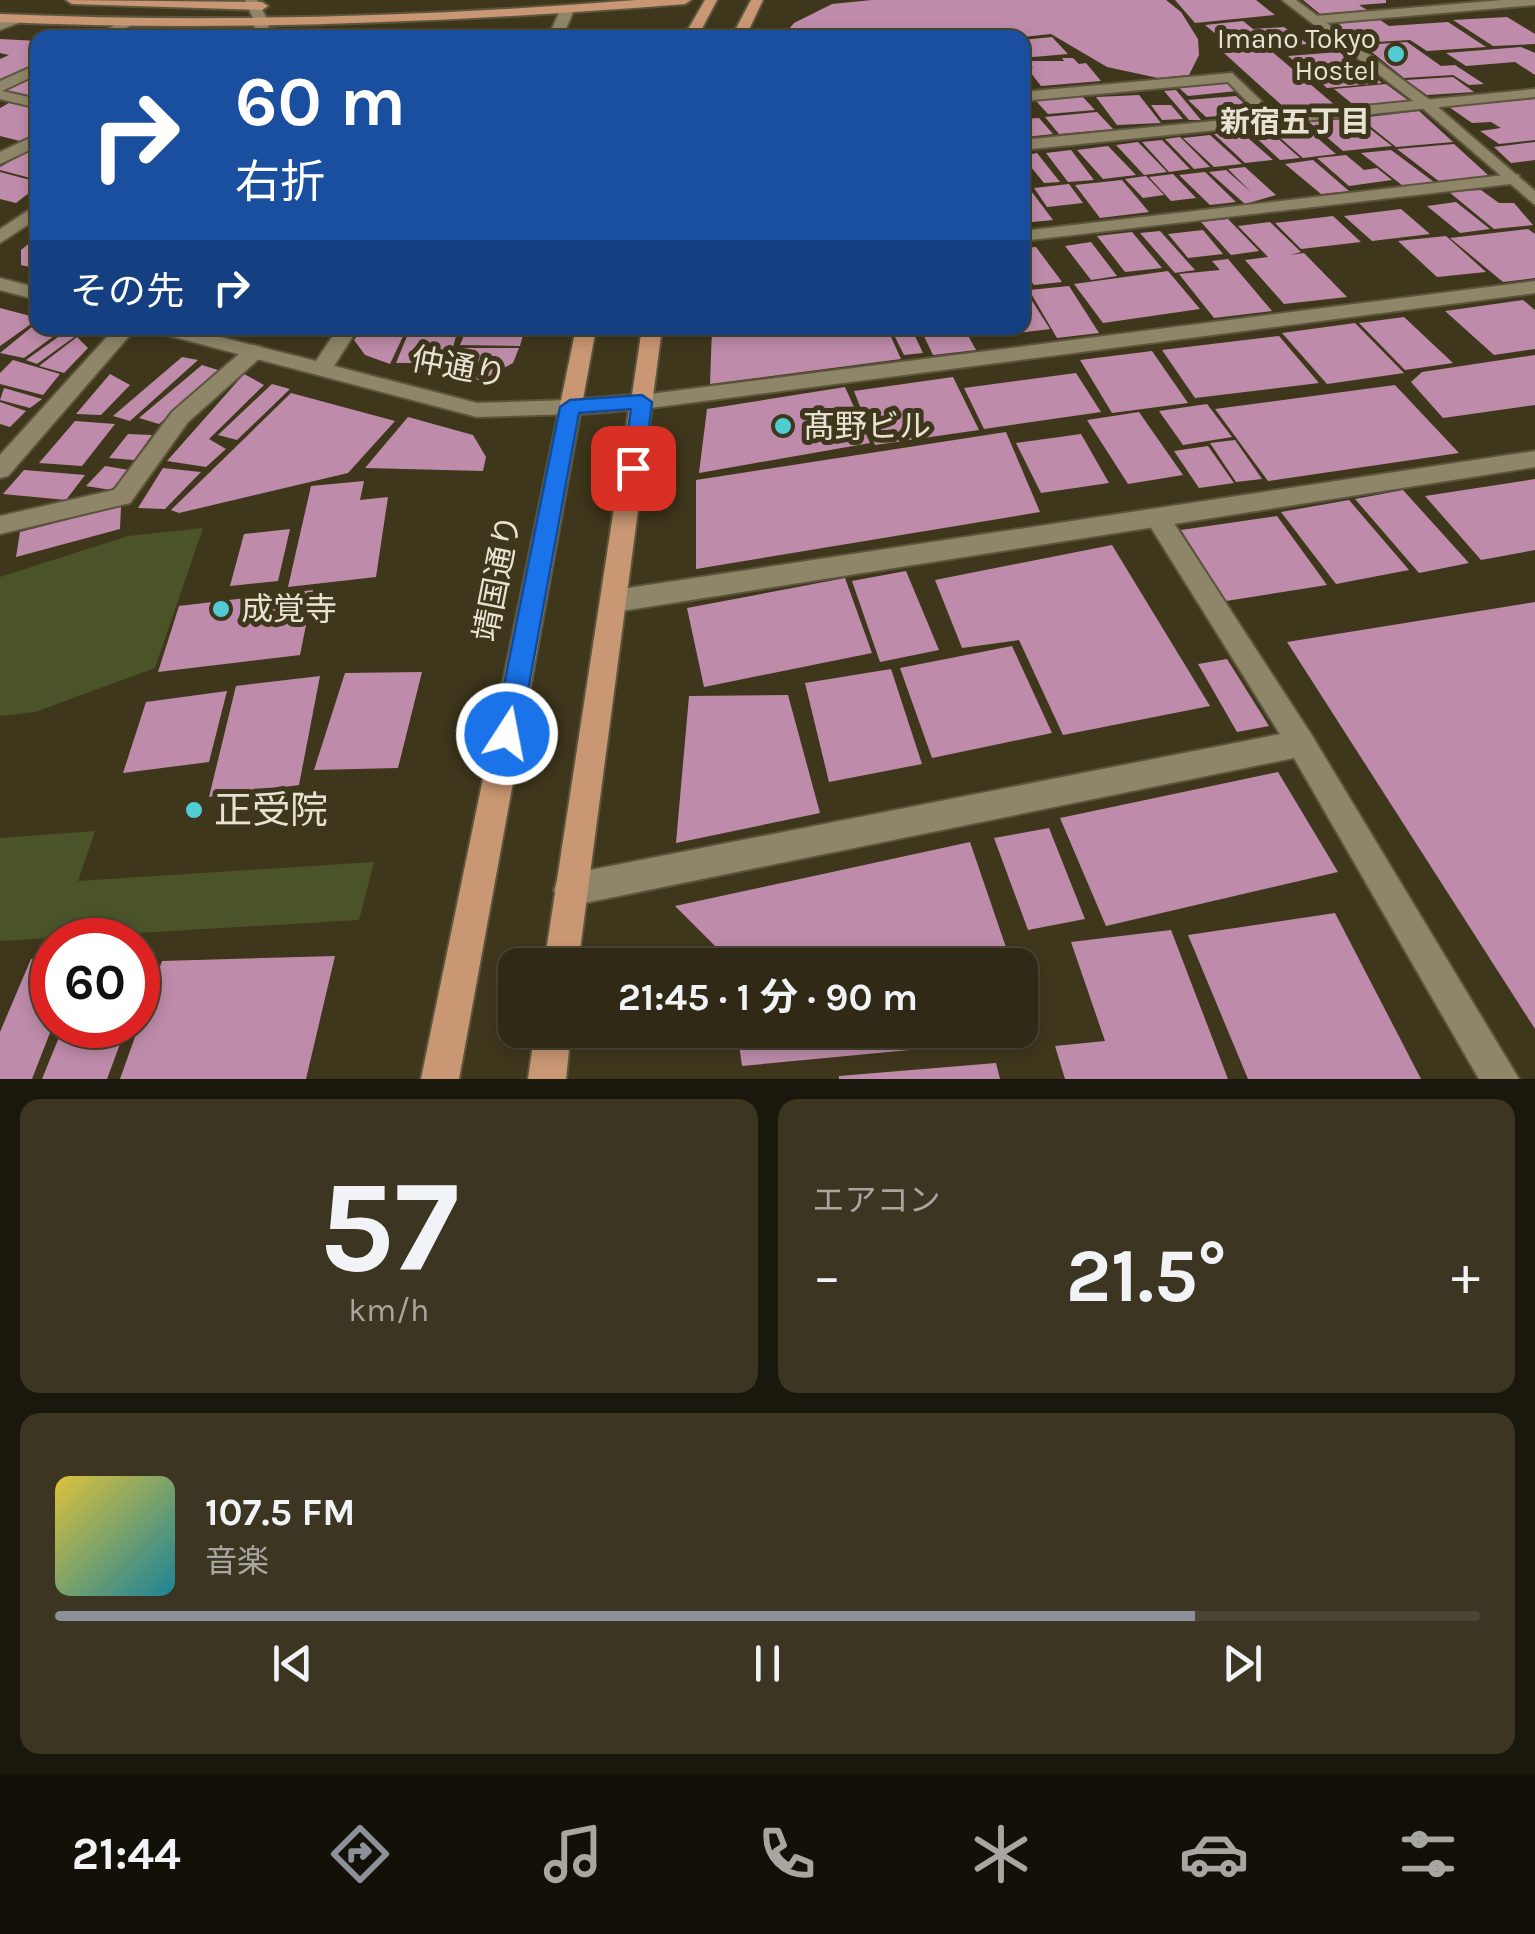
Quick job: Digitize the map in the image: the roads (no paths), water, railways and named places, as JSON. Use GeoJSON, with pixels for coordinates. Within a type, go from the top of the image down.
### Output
{"type":"FeatureCollection","features":[{"type":"Feature","properties":{"kind":"main road"},"geometry":{"type":"LineString","coordinates":[[72,0],[284,6]]}},
{"type":"Feature","properties":{"kind":"main road"},"geometry":{"type":"LineString","coordinates":[[0,18],[261,30],[685,0]]}},
{"type":"Feature","properties":{"kind":"main road"},"geometry":{"type":"LineString","coordinates":[[694,30],[710,0]]}},
{"type":"Feature","properties":{"kind":"main road"},"geometry":{"type":"LineString","coordinates":[[742,30],[758,0]]}},
{"type":"Feature","properties":{"kind":"main road","name":"靖国通り"},"geometry":{"type":"LineString","coordinates":[[440,1079],[585,335]]}},
{"type":"Feature","properties":{"kind":"main road"},"geometry":{"type":"LineString","coordinates":[[562,948],[651,335]]}},
{"type":"Feature","properties":{"kind":"main road"},"geometry":{"type":"LineString","coordinates":[[570,407],[642,402]]}},
{"type":"Feature","properties":{"kind":"main road"},"geometry":{"type":"LineString","coordinates":[[547,1079],[550,1048]]}},
{"type":"Feature","properties":{"kind":"street"},"geometry":{"type":"LineString","coordinates":[[1288,0],[1426,104],[1534,198]]}},
{"type":"Feature","properties":{"kind":"street"},"geometry":{"type":"LineString","coordinates":[[1315,20],[1535,1]]}},
{"type":"Feature","properties":{"kind":"street"},"geometry":{"type":"LineString","coordinates":[[252,3],[261,30]]}},
{"type":"Feature","properties":{"kind":"street"},"geometry":{"type":"LineString","coordinates":[[559,30],[568,10]]}},
{"type":"Feature","properties":{"kind":"street"},"geometry":{"type":"LineString","coordinates":[[0,26],[16,19]]}},
{"type":"Feature","properties":{"kind":"street"},"geometry":{"type":"LineString","coordinates":[[114,30],[129,22]]}},
{"type":"Feature","properties":{"kind":"street"},"geometry":{"type":"LineString","coordinates":[[0,86],[30,72]]}},
{"type":"Feature","properties":{"kind":"street"},"geometry":{"type":"LineString","coordinates":[[1030,96],[1232,78],[1272,119]]}},
{"type":"Feature","properties":{"kind":"street"},"geometry":{"type":"LineString","coordinates":[[1030,144],[1535,93]]}},
{"type":"Feature","properties":{"kind":"street"},"geometry":{"type":"LineString","coordinates":[[0,96],[30,102]]}},
{"type":"Feature","properties":{"kind":"street"},"geometry":{"type":"LineString","coordinates":[[0,159],[30,142]]}},
{"type":"Feature","properties":{"kind":"street"},"geometry":{"type":"LineString","coordinates":[[1030,235],[1513,179]]}},
{"type":"Feature","properties":{"kind":"street"},"geometry":{"type":"LineString","coordinates":[[0,238],[30,215]]}},
{"type":"Feature","properties":{"kind":"street"},"geometry":{"type":"LineString","coordinates":[[0,284],[30,292]]}},
{"type":"Feature","properties":{"kind":"street"},"geometry":{"type":"LineString","coordinates":[[642,402],[1535,288]]}},
{"type":"Feature","properties":{"kind":"street"},"geometry":{"type":"LineString","coordinates":[[0,470],[120,335]]}},
{"type":"Feature","properties":{"kind":"street","name":"仲通り"},"geometry":{"type":"LineString","coordinates":[[189,335],[477,410],[570,407]]}},
{"type":"Feature","properties":{"kind":"street"},"geometry":{"type":"LineString","coordinates":[[322,369],[344,335]]}},
{"type":"Feature","properties":{"kind":"street"},"geometry":{"type":"LineString","coordinates":[[0,525],[122,497],[180,417],[254,352]]}},
{"type":"Feature","properties":{"kind":"street"},"geometry":{"type":"LineString","coordinates":[[615,601],[1535,459]]}},
{"type":"Feature","properties":{"kind":"street"},"geometry":{"type":"LineString","coordinates":[[1157,518],[1301,743],[1500,1079]]}},
{"type":"Feature","properties":{"kind":"street"},"geometry":{"type":"LineString","coordinates":[[570,890],[1301,743]]}},
{"type":"Feature","properties":{"kind":"tunnel"},"geometry":{"type":"LineString","coordinates":[[250,0],[270,30]]}},
{"type":"Feature","properties":{"kind":"place","name":"Imano Tokyo Hostel"},"geometry":{"type":"Point","coordinates":[1396,54]}},
{"type":"Feature","properties":{"kind":"place","name":"髙野ビル"},"geometry":{"type":"Point","coordinates":[783,426]}},
{"type":"Feature","properties":{"kind":"place","name":"成覚寺"},"geometry":{"type":"Point","coordinates":[221,609]}},
{"type":"Feature","properties":{"kind":"place","name":"正受院"},"geometry":{"type":"Point","coordinates":[194,810]}},
{"type":"Feature","properties":{"kind":"district","name":"新宿五丁目"},"geometry":{"type":"Point","coordinates":[1295,122]}}]}
